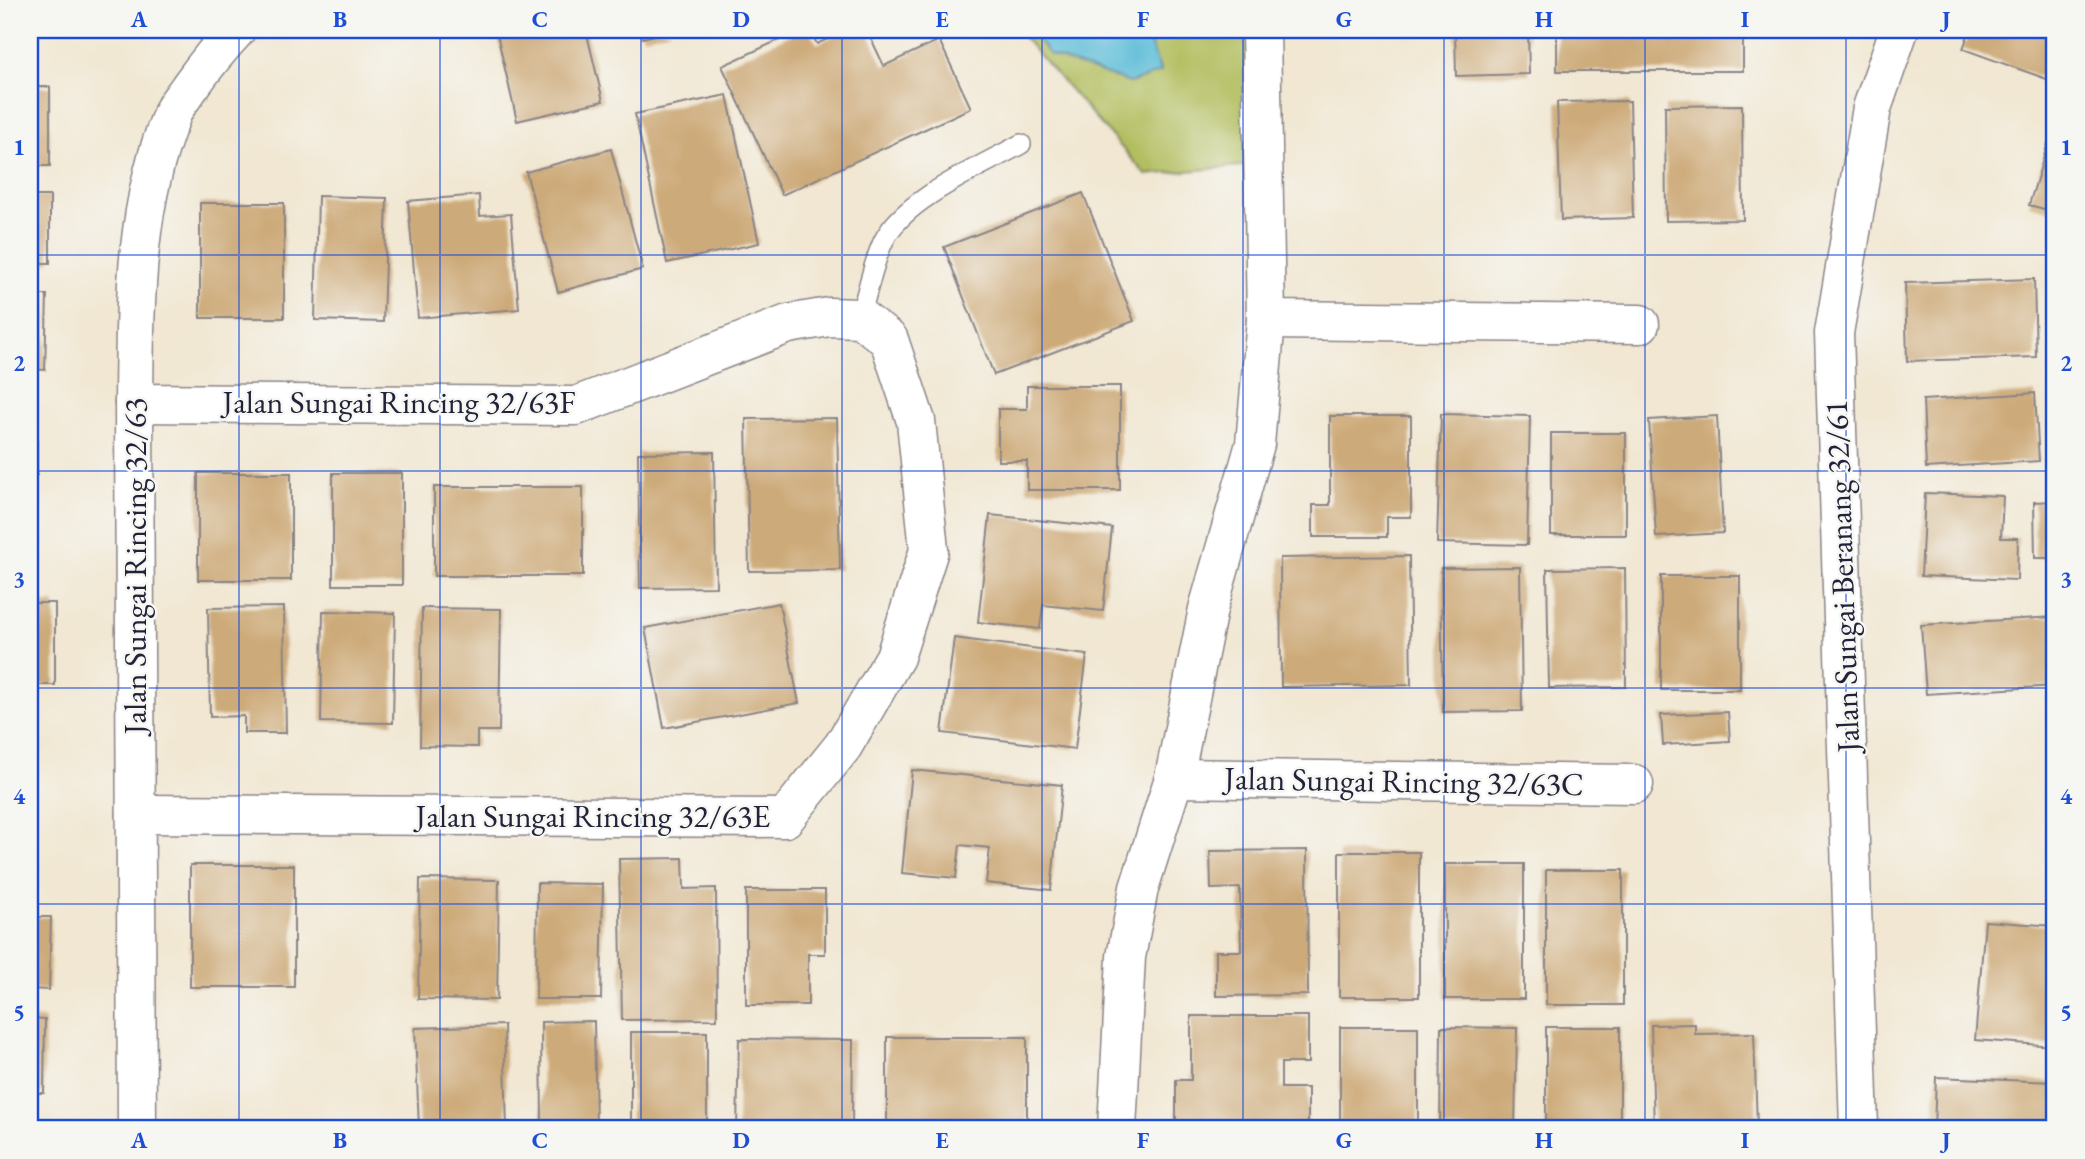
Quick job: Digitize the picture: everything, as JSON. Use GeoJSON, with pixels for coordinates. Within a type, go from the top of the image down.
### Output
{"type":"FeatureCollection","features":[{"type":"Feature","properties":{"kind":"street","name":"Jalan Sungai Rincing 32/63"},"geometry":{"type":"LineString","coordinates":[[137,1129],[135,295],[142,221],[172,112],[216,51],[236,30]]}},
{"type":"Feature","properties":{"kind":"street"},"geometry":{"type":"LineString","coordinates":[[1117,1129],[1126,957],[1139,888],[1174,778],[1208,609],[1255,444],[1266,320],[1261,30]]}},
{"type":"Feature","properties":{"kind":"street","name":"Jalan Sungai Beranang 32/61"},"geometry":{"type":"LineString","coordinates":[[1859,1129],[1834,333],[1872,108],[1899,30]]}},
{"type":"Feature","properties":{"kind":"street","name":"Jalan Sungai Rincing 32/63F"},"geometry":{"type":"LineString","coordinates":[[134,403],[576,406],[788,324],[829,317],[860,318]]}},
{"type":"Feature","properties":{"kind":"street","name":"Jalan Sungai Rincing 32/63E"},"geometry":{"type":"LineString","coordinates":[[136,814],[785,818],[843,746],[895,657],[929,550],[916,421],[889,340],[860,318]]}},
{"type":"Feature","properties":{"kind":"street"},"geometry":{"type":"LineString","coordinates":[[1266,320],[1640,324]]}},
{"type":"Feature","properties":{"kind":"street","name":"Jalan Sungai Rincing 32/63C"},"geometry":{"type":"LineString","coordinates":[[1174,778],[1634,784]]}},
{"type":"Feature","properties":{"kind":"lane"},"geometry":{"type":"LineString","coordinates":[[860,318],[884,240],[899,217],[921,200],[1021,144]]}},
{"type":"Feature","properties":{"kind":"green space"},"geometry":{"type":"Polygon","coordinates":[[[1017,30],[1246,30],[1249,165],[1146,175],[1017,30]]]}},
{"type":"Feature","properties":{"kind":"water"},"geometry":{"type":"Polygon","coordinates":[[[1030,30],[1145,30],[1161,72],[1130,83],[1050,55],[1030,30]]]}},
{"type":"Feature","properties":{"kind":"building"},"geometry":{"type":"Polygon","coordinates":[[[496,30],[586,30],[603,101],[517,121],[496,30]]]}},
{"type":"Feature","properties":{"kind":"building"},"geometry":{"type":"Polygon","coordinates":[[[641,30],[670,30],[670,31],[643,38],[641,30]]]}},
{"type":"Feature","properties":{"kind":"building"},"geometry":{"type":"Polygon","coordinates":[[[801,30],[810,30],[817,44],[847,30],[867,30],[884,66],[939,40],[971,108],[782,195],[722,66],[801,30]]]}},
{"type":"Feature","properties":{"kind":"building"},"geometry":{"type":"Polygon","coordinates":[[[1455,30],[1528,30],[1529,74],[1456,76],[1455,30]]]}},
{"type":"Feature","properties":{"kind":"building"},"geometry":{"type":"Polygon","coordinates":[[[1557,30],[1743,30],[1743,71],[1557,71],[1557,30]]]}},
{"type":"Feature","properties":{"kind":"building"},"geometry":{"type":"Polygon","coordinates":[[[1970,30],[2055,30],[2055,82],[1963,49],[1970,30]]]}},
{"type":"Feature","properties":{"kind":"building"},"geometry":{"type":"Polygon","coordinates":[[[30,87],[50,87],[50,166],[30,166],[30,87]]]}},
{"type":"Feature","properties":{"kind":"building"},"geometry":{"type":"Polygon","coordinates":[[[727,95],[759,243],[667,263],[635,114],[727,95]]]}},
{"type":"Feature","properties":{"kind":"building"},"geometry":{"type":"Polygon","coordinates":[[[1630,101],[1633,218],[1561,220],[1557,102],[1630,101]]]}},
{"type":"Feature","properties":{"kind":"building"},"geometry":{"type":"Polygon","coordinates":[[[1742,105],[1743,220],[1666,221],[1665,106],[1742,105]]]}},
{"type":"Feature","properties":{"kind":"building"},"geometry":{"type":"Polygon","coordinates":[[[2052,130],[2055,131],[2055,212],[2029,205],[2052,130]]]}},
{"type":"Feature","properties":{"kind":"building"},"geometry":{"type":"Polygon","coordinates":[[[611,149],[643,269],[558,292],[526,172],[611,149]]]}},
{"type":"Feature","properties":{"kind":"building"},"geometry":{"type":"Polygon","coordinates":[[[1083,193],[1134,321],[994,375],[944,247],[1083,193]]]}},
{"type":"Feature","properties":{"kind":"building"},"geometry":{"type":"Polygon","coordinates":[[[479,195],[480,216],[511,214],[519,309],[418,318],[408,201],[479,195]]]}},
{"type":"Feature","properties":{"kind":"building"},"geometry":{"type":"Polygon","coordinates":[[[30,196],[50,196],[50,263],[30,263],[30,196]]]}},
{"type":"Feature","properties":{"kind":"building"},"geometry":{"type":"Polygon","coordinates":[[[318,196],[387,198],[383,322],[315,320],[318,196]]]}},
{"type":"Feature","properties":{"kind":"building"},"geometry":{"type":"Polygon","coordinates":[[[200,203],[284,203],[284,318],[200,318],[200,203]]]}},
{"type":"Feature","properties":{"kind":"building"},"geometry":{"type":"Polygon","coordinates":[[[2034,279],[2036,357],[1907,361],[1905,283],[2034,279]]]}},
{"type":"Feature","properties":{"kind":"building"},"geometry":{"type":"Polygon","coordinates":[[[30,295],[47,295],[45,370],[30,369],[30,295]]]}},
{"type":"Feature","properties":{"kind":"building"},"geometry":{"type":"Polygon","coordinates":[[[1027,386],[1120,386],[1120,490],[1027,490],[1027,461],[998,461],[998,409],[1027,409],[1027,386]]]}},
{"type":"Feature","properties":{"kind":"building"},"geometry":{"type":"Polygon","coordinates":[[[30,393],[37,393],[37,475],[30,475],[30,393]]]}},
{"type":"Feature","properties":{"kind":"building"},"geometry":{"type":"Polygon","coordinates":[[[2035,393],[2039,461],[1926,468],[1923,400],[2035,393]]]}},
{"type":"Feature","properties":{"kind":"building"},"geometry":{"type":"Polygon","coordinates":[[[1441,414],[1530,416],[1527,545],[1437,543],[1441,414]]]}},
{"type":"Feature","properties":{"kind":"building"},"geometry":{"type":"Polygon","coordinates":[[[1330,416],[1411,416],[1411,517],[1387,517],[1387,537],[1313,537],[1313,505],[1330,505],[1330,416]]]}},
{"type":"Feature","properties":{"kind":"building"},"geometry":{"type":"Polygon","coordinates":[[[1717,416],[1723,533],[1656,537],[1649,420],[1717,416]]]}},
{"type":"Feature","properties":{"kind":"building"},"geometry":{"type":"Polygon","coordinates":[[[837,418],[840,570],[749,571],[746,419],[837,418]]]}},
{"type":"Feature","properties":{"kind":"building"},"geometry":{"type":"Polygon","coordinates":[[[1551,433],[1626,433],[1626,535],[1551,535],[1551,433]]]}},
{"type":"Feature","properties":{"kind":"building"},"geometry":{"type":"Polygon","coordinates":[[[714,452],[716,587],[640,588],[638,453],[714,452]]]}},
{"type":"Feature","properties":{"kind":"building"},"geometry":{"type":"Polygon","coordinates":[[[198,473],[291,473],[291,580],[198,580],[198,473]]]}},
{"type":"Feature","properties":{"kind":"building"},"geometry":{"type":"Polygon","coordinates":[[[333,473],[402,473],[402,585],[333,585],[333,473]]]}},
{"type":"Feature","properties":{"kind":"building"},"geometry":{"type":"Polygon","coordinates":[[[434,487],[583,487],[583,576],[434,576],[434,487]]]}},
{"type":"Feature","properties":{"kind":"building"},"geometry":{"type":"Polygon","coordinates":[[[1925,493],[2003,496],[2001,538],[2018,538],[2017,580],[1921,576],[1925,493]]]}},
{"type":"Feature","properties":{"kind":"building"},"geometry":{"type":"Polygon","coordinates":[[[2055,501],[2055,558],[2035,558],[2034,502],[2055,501]]]}},
{"type":"Feature","properties":{"kind":"building"},"geometry":{"type":"Polygon","coordinates":[[[30,503],[34,503],[34,580],[30,580],[30,503]]]}},
{"type":"Feature","properties":{"kind":"building"},"geometry":{"type":"Polygon","coordinates":[[[990,515],[1112,528],[1103,611],[1043,605],[1040,629],[978,622],[990,515]]]}},
{"type":"Feature","properties":{"kind":"building"},"geometry":{"type":"Polygon","coordinates":[[[1409,556],[1411,685],[1281,687],[1280,558],[1409,556]]]}},
{"type":"Feature","properties":{"kind":"building"},"geometry":{"type":"Polygon","coordinates":[[[1520,567],[1522,711],[1443,712],[1441,568],[1520,567]]]}},
{"type":"Feature","properties":{"kind":"building"},"geometry":{"type":"Polygon","coordinates":[[[1625,568],[1626,687],[1549,688],[1547,569],[1625,568]]]}},
{"type":"Feature","properties":{"kind":"building"},"geometry":{"type":"Polygon","coordinates":[[[1661,576],[1740,576],[1740,690],[1661,690],[1661,576]]]}},
{"type":"Feature","properties":{"kind":"building"},"geometry":{"type":"Polygon","coordinates":[[[30,603],[55,603],[55,685],[30,685],[30,603]]]}},
{"type":"Feature","properties":{"kind":"building"},"geometry":{"type":"Polygon","coordinates":[[[779,603],[799,703],[664,728],[645,628],[779,603]]]}},
{"type":"Feature","properties":{"kind":"building"},"geometry":{"type":"Polygon","coordinates":[[[284,607],[286,733],[244,733],[244,716],[210,717],[208,608],[284,607]]]}},
{"type":"Feature","properties":{"kind":"building"},"geometry":{"type":"Polygon","coordinates":[[[422,608],[501,609],[499,731],[477,731],[477,747],[420,746],[422,608]]]}},
{"type":"Feature","properties":{"kind":"building"},"geometry":{"type":"Polygon","coordinates":[[[323,611],[395,613],[393,723],[321,722],[323,611]]]}},
{"type":"Feature","properties":{"kind":"building"},"geometry":{"type":"Polygon","coordinates":[[[2055,617],[2055,686],[1926,694],[1921,625],[2055,617]]]}},
{"type":"Feature","properties":{"kind":"building"},"geometry":{"type":"Polygon","coordinates":[[[954,638],[1087,655],[1075,749],[942,733],[954,638]]]}},
{"type":"Feature","properties":{"kind":"building"},"geometry":{"type":"Polygon","coordinates":[[[1728,712],[1730,741],[1663,745],[1661,715],[1728,712]]]}},
{"type":"Feature","properties":{"kind":"building"},"geometry":{"type":"Polygon","coordinates":[[[912,770],[1062,785],[1051,890],[986,883],[990,848],[960,845],[956,878],[902,873],[912,770]]]}},
{"type":"Feature","properties":{"kind":"building"},"geometry":{"type":"Polygon","coordinates":[[[1307,850],[1308,995],[1216,996],[1216,951],[1241,951],[1240,888],[1211,889],[1210,851],[1307,850]]]}},
{"type":"Feature","properties":{"kind":"building"},"geometry":{"type":"Polygon","coordinates":[[[1339,852],[1419,852],[1419,997],[1339,997],[1339,852]]]}},
{"type":"Feature","properties":{"kind":"building"},"geometry":{"type":"Polygon","coordinates":[[[683,858],[684,889],[716,888],[717,1019],[622,1020],[619,859],[683,858]]]}},
{"type":"Feature","properties":{"kind":"building"},"geometry":{"type":"Polygon","coordinates":[[[1445,864],[1524,864],[1524,999],[1445,999],[1445,864]]]}},
{"type":"Feature","properties":{"kind":"building"},"geometry":{"type":"Polygon","coordinates":[[[190,865],[294,865],[294,987],[190,987],[190,865]]]}},
{"type":"Feature","properties":{"kind":"building"},"geometry":{"type":"Polygon","coordinates":[[[1546,870],[1623,870],[1623,1005],[1546,1005],[1546,870]]]}},
{"type":"Feature","properties":{"kind":"building"},"geometry":{"type":"Polygon","coordinates":[[[420,879],[499,880],[497,1000],[418,999],[420,879]]]}},
{"type":"Feature","properties":{"kind":"building"},"geometry":{"type":"Polygon","coordinates":[[[537,883],[603,884],[601,999],[536,999],[537,883]]]}},
{"type":"Feature","properties":{"kind":"building"},"geometry":{"type":"Polygon","coordinates":[[[746,890],[825,890],[825,954],[808,954],[808,1005],[746,1005],[746,890]]]}},
{"type":"Feature","properties":{"kind":"building"},"geometry":{"type":"Polygon","coordinates":[[[30,917],[51,917],[49,990],[30,989],[30,917]]]}},
{"type":"Feature","properties":{"kind":"building"},"geometry":{"type":"Polygon","coordinates":[[[1985,921],[2055,926],[2055,1046],[1975,1040],[1985,921]]]}},
{"type":"Feature","properties":{"kind":"building"},"geometry":{"type":"Polygon","coordinates":[[[1191,1016],[1308,1016],[1308,1063],[1281,1063],[1281,1088],[1308,1088],[1308,1129],[1191,1129],[1191,1125],[1176,1125],[1176,1080],[1191,1080],[1191,1016]]]}},
{"type":"Feature","properties":{"kind":"building"},"geometry":{"type":"Polygon","coordinates":[[[30,1018],[45,1019],[44,1093],[30,1093],[30,1018]]]}},
{"type":"Feature","properties":{"kind":"building"},"geometry":{"type":"Polygon","coordinates":[[[594,1021],[596,1129],[542,1129],[541,1022],[594,1021]]]}},
{"type":"Feature","properties":{"kind":"building"},"geometry":{"type":"Polygon","coordinates":[[[1695,1024],[1695,1034],[1754,1033],[1757,1129],[1654,1129],[1651,1025],[1695,1024]]]}},
{"type":"Feature","properties":{"kind":"building"},"geometry":{"type":"Polygon","coordinates":[[[504,1025],[507,1129],[419,1129],[415,1028],[504,1025]]]}},
{"type":"Feature","properties":{"kind":"building"},"geometry":{"type":"Polygon","coordinates":[[[1340,1027],[1418,1027],[1418,1129],[1340,1129],[1340,1027]]]}},
{"type":"Feature","properties":{"kind":"building"},"geometry":{"type":"Polygon","coordinates":[[[1441,1027],[1517,1028],[1515,1129],[1440,1129],[1441,1027]]]}},
{"type":"Feature","properties":{"kind":"building"},"geometry":{"type":"Polygon","coordinates":[[[1546,1027],[1620,1027],[1620,1129],[1546,1129],[1546,1027]]]}},
{"type":"Feature","properties":{"kind":"building"},"geometry":{"type":"Polygon","coordinates":[[[631,1032],[707,1032],[707,1129],[631,1129],[631,1032]]]}},
{"type":"Feature","properties":{"kind":"building"},"geometry":{"type":"Polygon","coordinates":[[[887,1037],[1027,1037],[1027,1127],[887,1127],[887,1037]]]}},
{"type":"Feature","properties":{"kind":"building"},"geometry":{"type":"Polygon","coordinates":[[[739,1039],[853,1040],[852,1129],[737,1129],[739,1039]]]}},
{"type":"Feature","properties":{"kind":"building"},"geometry":{"type":"Polygon","coordinates":[[[1936,1077],[2055,1082],[2055,1129],[1934,1129],[1936,1077]]]}}]}
